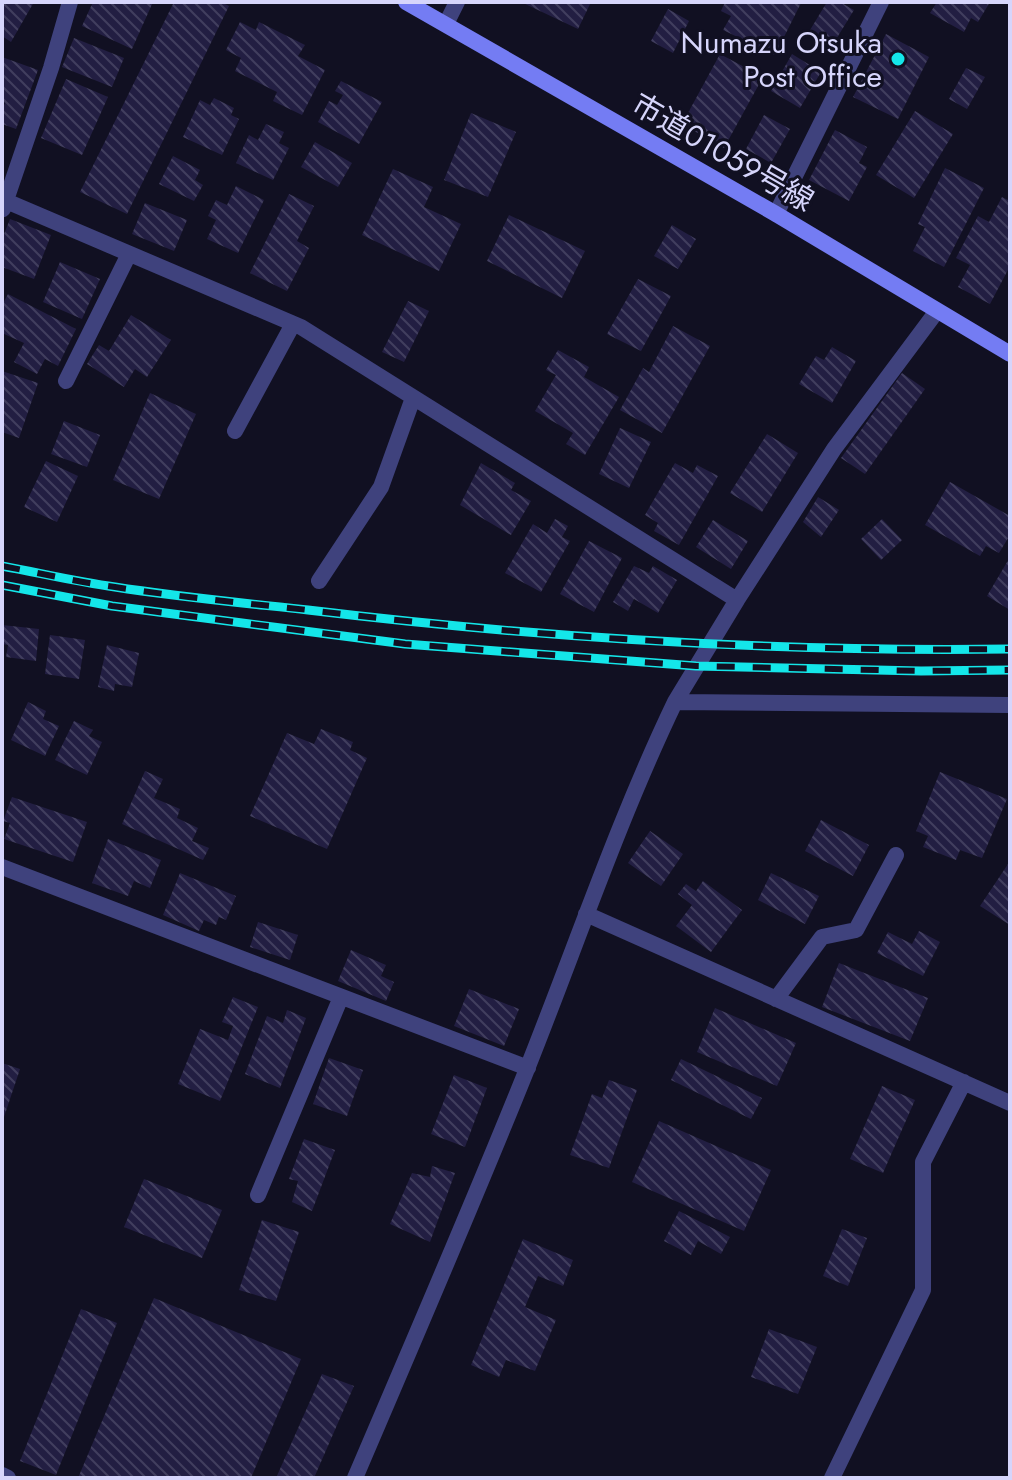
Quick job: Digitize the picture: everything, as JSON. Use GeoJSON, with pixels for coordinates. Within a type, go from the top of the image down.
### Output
{"type":"FeatureCollection","features":[{"type":"Feature","properties":{"kind":"street"},"geometry":{"type":"LineString","coordinates":[[70,2],[4,206],[129,254],[301,327],[737,600]]}},
{"type":"Feature","properties":{"kind":"street","name":"市道01059号線"},"geometry":{"type":"LineString","coordinates":[[406,2],[776,214],[1010,354]]}},
{"type":"Feature","properties":{"kind":"street"},"geometry":{"type":"LineString","coordinates":[[446,24],[457,2]]}},
{"type":"Feature","properties":{"kind":"street"},"geometry":{"type":"LineString","coordinates":[[776,214],[881,2]]}},
{"type":"Feature","properties":{"kind":"street"},"geometry":{"type":"LineString","coordinates":[[66,381],[129,254]]}},
{"type":"Feature","properties":{"kind":"street"},"geometry":{"type":"LineString","coordinates":[[355,1478],[528,1068],[648,759],[675,702],[834,449],[937,311]]}},
{"type":"Feature","properties":{"kind":"street"},"geometry":{"type":"LineString","coordinates":[[235,431],[293,324]]}},
{"type":"Feature","properties":{"kind":"street"},"geometry":{"type":"LineString","coordinates":[[319,581],[381,487],[413,398]]}},
{"type":"Feature","properties":{"kind":"street"},"geometry":{"type":"LineString","coordinates":[[675,702],[1010,705]]}},
{"type":"Feature","properties":{"kind":"street"},"geometry":{"type":"LineString","coordinates":[[776,999],[822,937],[856,930],[896,855]]}},
{"type":"Feature","properties":{"kind":"street"},"geometry":{"type":"LineString","coordinates":[[2,867],[528,1068]]}},
{"type":"Feature","properties":{"kind":"street"},"geometry":{"type":"LineString","coordinates":[[586,914],[1010,1103]]}},
{"type":"Feature","properties":{"kind":"street"},"geometry":{"type":"LineString","coordinates":[[258,1195],[341,997]]}},
{"type":"Feature","properties":{"kind":"street"},"geometry":{"type":"LineString","coordinates":[[832,1478],[923,1290],[923,1162],[964,1082]]}},
{"type":"Feature","properties":{"kind":"street"},"geometry":{"type":"LineString","coordinates":[[2,1475],[8,1478]]}},
{"type":"Feature","properties":{"kind":"building"},"geometry":{"type":"Polygon","coordinates":[[[2,2],[34,2],[11,42],[2,36],[2,2]]]}},
{"type":"Feature","properties":{"kind":"building"},"geometry":{"type":"Polygon","coordinates":[[[93,2],[153,2],[132,49],[82,26],[93,2]]]}},
{"type":"Feature","properties":{"kind":"building"},"geometry":{"type":"Polygon","coordinates":[[[174,2],[221,2],[229,6],[127,214],[80,192],[174,2]]]}},
{"type":"Feature","properties":{"kind":"building"},"geometry":{"type":"Polygon","coordinates":[[[521,2],[591,2],[578,29],[521,2]]]}},
{"type":"Feature","properties":{"kind":"building"},"geometry":{"type":"Polygon","coordinates":[[[725,2],[801,3],[775,55],[723,30],[731,16],[721,11],[725,2]]]}},
{"type":"Feature","properties":{"kind":"building"},"geometry":{"type":"Polygon","coordinates":[[[827,2],[840,2],[854,10],[835,41],[829,38],[825,45],[807,35],[827,2]]]}},
{"type":"Feature","properties":{"kind":"building"},"geometry":{"type":"Polygon","coordinates":[[[937,2],[990,2],[978,22],[971,18],[964,32],[930,13],[937,2]]]}},
{"type":"Feature","properties":{"kind":"building"},"geometry":{"type":"Polygon","coordinates":[[[668,9],[689,21],[673,53],[651,41],[668,9]]]}},
{"type":"Feature","properties":{"kind":"building"},"geometry":{"type":"Polygon","coordinates":[[[240,22],[256,30],[259,22],[305,45],[298,56],[325,70],[302,115],[273,101],[277,92],[235,71],[241,58],[226,50],[240,22]]]}},
{"type":"Feature","properties":{"kind":"building"},"geometry":{"type":"Polygon","coordinates":[[[886,34],[929,57],[898,119],[853,97],[886,34]]]}},
{"type":"Feature","properties":{"kind":"building"},"geometry":{"type":"Polygon","coordinates":[[[74,38],[124,58],[112,87],[62,67],[74,38]]]}},
{"type":"Feature","properties":{"kind":"building"},"geometry":{"type":"Polygon","coordinates":[[[720,54],[763,77],[724,148],[682,124],[720,54]]]}},
{"type":"Feature","properties":{"kind":"building"},"geometry":{"type":"Polygon","coordinates":[[[792,54],[821,72],[800,108],[771,91],[792,54]]]}},
{"type":"Feature","properties":{"kind":"building"},"geometry":{"type":"Polygon","coordinates":[[[2,57],[38,70],[16,129],[2,124],[5,103],[2,102],[2,57]]]}},
{"type":"Feature","properties":{"kind":"building"},"geometry":{"type":"Polygon","coordinates":[[[966,68],[985,77],[967,109],[949,99],[966,68]]]}},
{"type":"Feature","properties":{"kind":"building"},"geometry":{"type":"Polygon","coordinates":[[[66,79],[108,97],[82,155],[41,138],[66,79]]]}},
{"type":"Feature","properties":{"kind":"building"},"geometry":{"type":"Polygon","coordinates":[[[341,81],[382,102],[359,144],[318,122],[329,101],[337,105],[343,95],[335,91],[341,81]]]}},
{"type":"Feature","properties":{"kind":"building"},"geometry":{"type":"Polygon","coordinates":[[[214,98],[234,108],[231,115],[239,119],[222,155],[183,137],[200,100],[210,105],[214,98]]]}},
{"type":"Feature","properties":{"kind":"building"},"geometry":{"type":"Polygon","coordinates":[[[915,111],[953,134],[914,198],[876,175],[915,111]]]}},
{"type":"Feature","properties":{"kind":"building"},"geometry":{"type":"Polygon","coordinates":[[[471,113],[516,132],[488,197],[444,180],[471,113]]]}},
{"type":"Feature","properties":{"kind":"building"},"geometry":{"type":"Polygon","coordinates":[[[764,115],[790,129],[771,163],[746,149],[764,115]]]}},
{"type":"Feature","properties":{"kind":"building"},"geometry":{"type":"Polygon","coordinates":[[[266,124],[284,132],[279,143],[289,148],[273,180],[236,163],[249,135],[258,140],[266,124]]]}},
{"type":"Feature","properties":{"kind":"building"},"geometry":{"type":"Polygon","coordinates":[[[835,130],[867,147],[859,163],[867,167],[849,201],[809,180],[835,130]]]}},
{"type":"Feature","properties":{"kind":"building"},"geometry":{"type":"Polygon","coordinates":[[[315,142],[352,163],[338,187],[301,167],[315,142]]]}},
{"type":"Feature","properties":{"kind":"building"},"geometry":{"type":"Polygon","coordinates":[[[173,156],[200,170],[195,180],[203,185],[194,201],[159,184],[173,156]]]}},
{"type":"Feature","properties":{"kind":"building"},"geometry":{"type":"Polygon","coordinates":[[[945,168],[984,188],[944,267],[913,251],[925,227],[918,224],[945,168]]]}},
{"type":"Feature","properties":{"kind":"building"},"geometry":{"type":"Polygon","coordinates":[[[393,169],[433,187],[424,207],[461,224],[439,271],[362,235],[393,169]]]}},
{"type":"Feature","properties":{"kind":"building"},"geometry":{"type":"Polygon","coordinates":[[[236,186],[264,200],[238,253],[207,239],[216,220],[208,216],[216,200],[227,205],[236,186]]]}},
{"type":"Feature","properties":{"kind":"building"},"geometry":{"type":"Polygon","coordinates":[[[289,194],[314,206],[297,241],[309,248],[287,291],[250,273],[289,194]]]}},
{"type":"Feature","properties":{"kind":"building"},"geometry":{"type":"Polygon","coordinates":[[[1002,197],[1010,201],[1010,266],[990,304],[958,287],[970,265],[956,258],[978,216],[989,222],[1002,197]]]}},
{"type":"Feature","properties":{"kind":"building"},"geometry":{"type":"Polygon","coordinates":[[[145,203],[187,220],[174,251],[132,234],[145,203]]]}},
{"type":"Feature","properties":{"kind":"building"},"geometry":{"type":"Polygon","coordinates":[[[509,215],[585,251],[562,298],[487,261],[509,215]]]}},
{"type":"Feature","properties":{"kind":"building"},"geometry":{"type":"Polygon","coordinates":[[[10,219],[51,235],[34,279],[2,267],[2,239],[10,219]]]}},
{"type":"Feature","properties":{"kind":"building"},"geometry":{"type":"Polygon","coordinates":[[[672,225],[696,239],[678,269],[654,256],[672,225]]]}},
{"type":"Feature","properties":{"kind":"building"},"geometry":{"type":"Polygon","coordinates":[[[60,262],[100,279],[82,319],[43,302],[60,262]]]}},
{"type":"Feature","properties":{"kind":"building"},"geometry":{"type":"Polygon","coordinates":[[[638,279],[671,296],[641,351],[607,334],[638,279]]]}},
{"type":"Feature","properties":{"kind":"building"},"geometry":{"type":"Polygon","coordinates":[[[8,294],[76,329],[58,366],[45,359],[37,374],[14,362],[24,343],[2,333],[2,305],[8,294]]]}},
{"type":"Feature","properties":{"kind":"building"},"geometry":{"type":"Polygon","coordinates":[[[408,301],[429,311],[404,362],[382,352],[408,301]]]}},
{"type":"Feature","properties":{"kind":"building"},"geometry":{"type":"Polygon","coordinates":[[[131,315],[171,340],[147,377],[135,369],[124,387],[87,364],[99,345],[109,351],[131,315]]]}},
{"type":"Feature","properties":{"kind":"building"},"geometry":{"type":"Polygon","coordinates":[[[673,326],[710,346],[662,433],[620,410],[643,368],[649,372],[673,326]]]}},
{"type":"Feature","properties":{"kind":"building"},"geometry":{"type":"Polygon","coordinates":[[[832,347],[856,361],[832,403],[799,384],[816,356],[824,360],[832,347]]]}},
{"type":"Feature","properties":{"kind":"building"},"geometry":{"type":"Polygon","coordinates":[[[558,350],[589,367],[584,377],[619,397],[585,455],[566,444],[573,433],[535,411],[556,375],[546,370],[558,350]]]}},
{"type":"Feature","properties":{"kind":"building"},"geometry":{"type":"Polygon","coordinates":[[[2,371],[38,383],[19,438],[2,432],[2,371]]]}},
{"type":"Feature","properties":{"kind":"building"},"geometry":{"type":"Polygon","coordinates":[[[902,373],[925,389],[865,474],[841,458],[902,373]]]}},
{"type":"Feature","properties":{"kind":"building"},"geometry":{"type":"Polygon","coordinates":[[[150,393],[196,414],[159,499],[113,480],[150,393]]]}},
{"type":"Feature","properties":{"kind":"building"},"geometry":{"type":"Polygon","coordinates":[[[64,421],[100,435],[87,467],[51,454],[64,421]]]}},
{"type":"Feature","properties":{"kind":"building"},"geometry":{"type":"Polygon","coordinates":[[[620,428],[651,442],[629,488],[599,474],[620,428]]]}},
{"type":"Feature","properties":{"kind":"building"},"geometry":{"type":"Polygon","coordinates":[[[767,434],[798,453],[762,512],[730,493],[767,434]]]}},
{"type":"Feature","properties":{"kind":"building"},"geometry":{"type":"Polygon","coordinates":[[[46,461],[78,476],[57,522],[24,507],[46,461]]]}},
{"type":"Feature","properties":{"kind":"building"},"geometry":{"type":"Polygon","coordinates":[[[481,463],[515,483],[511,490],[531,501],[511,535],[460,505],[481,463]]]}},
{"type":"Feature","properties":{"kind":"building"},"geometry":{"type":"Polygon","coordinates":[[[675,463],[693,473],[697,465],[718,476],[679,545],[654,531],[658,523],[645,515],[675,463]]]}},
{"type":"Feature","properties":{"kind":"building"},"geometry":{"type":"Polygon","coordinates":[[[950,482],[1010,516],[1010,535],[999,553],[986,546],[980,556],[925,525],[950,482]]]}},
{"type":"Feature","properties":{"kind":"building"},"geometry":{"type":"Polygon","coordinates":[[[818,497],[839,510],[821,537],[803,522],[818,497]]]}},
{"type":"Feature","properties":{"kind":"building"},"geometry":{"type":"Polygon","coordinates":[[[555,519],[568,526],[562,537],[570,541],[541,592],[505,573],[533,524],[547,533],[555,519]]]}},
{"type":"Feature","properties":{"kind":"building"},"geometry":{"type":"Polygon","coordinates":[[[882,519],[902,540],[881,560],[861,539],[882,519]]]}},
{"type":"Feature","properties":{"kind":"building"},"geometry":{"type":"Polygon","coordinates":[[[713,520],[748,541],[731,569],[696,547],[713,520]]]}},
{"type":"Feature","properties":{"kind":"building"},"geometry":{"type":"Polygon","coordinates":[[[589,541],[622,558],[594,612],[560,594],[589,541]]]}},
{"type":"Feature","properties":{"kind":"building"},"geometry":{"type":"Polygon","coordinates":[[[1010,557],[1010,610],[987,596],[1010,557]]]}},
{"type":"Feature","properties":{"kind":"building"},"geometry":{"type":"Polygon","coordinates":[[[634,566],[649,573],[653,566],[677,580],[658,613],[634,599],[628,611],[613,602],[634,566]]]}},
{"type":"Feature","properties":{"kind":"building"},"geometry":{"type":"Polygon","coordinates":[[[2,625],[39,629],[36,661],[6,657],[8,645],[2,644],[2,625]]]}},
{"type":"Feature","properties":{"kind":"building"},"geometry":{"type":"Polygon","coordinates":[[[50,635],[85,640],[79,679],[45,674],[50,635]]]}},
{"type":"Feature","properties":{"kind":"building"},"geometry":{"type":"Polygon","coordinates":[[[107,645],[139,653],[132,687],[115,684],[114,691],[98,687],[107,645]]]}},
{"type":"Feature","properties":{"kind":"building"},"geometry":{"type":"Polygon","coordinates":[[[28,702],[46,711],[43,719],[59,726],[45,756],[11,740],[28,702]]]}},
{"type":"Feature","properties":{"kind":"building"},"geometry":{"type":"Polygon","coordinates":[[[74,721],[93,730],[89,736],[102,742],[87,775],[55,760],[74,721]]]}},
{"type":"Feature","properties":{"kind":"building"},"geometry":{"type":"Polygon","coordinates":[[[321,729],[353,742],[350,750],[367,758],[327,849],[250,816],[287,733],[314,744],[321,729]]]}},
{"type":"Feature","properties":{"kind":"building"},"geometry":{"type":"Polygon","coordinates":[[[145,771],[163,779],[154,798],[180,809],[177,818],[198,828],[192,841],[209,848],[203,860],[122,824],[145,771]]]}},
{"type":"Feature","properties":{"kind":"building"},"geometry":{"type":"Polygon","coordinates":[[[940,772],[1007,799],[982,858],[960,850],[956,860],[923,847],[928,836],[916,831],[940,772]]]}},
{"type":"Feature","properties":{"kind":"building"},"geometry":{"type":"Polygon","coordinates":[[[12,797],[87,822],[73,862],[4,839],[10,823],[3,821],[12,797]]]}},
{"type":"Feature","properties":{"kind":"building"},"geometry":{"type":"Polygon","coordinates":[[[821,820],[869,845],[853,876],[805,851],[821,820]]]}},
{"type":"Feature","properties":{"kind":"building"},"geometry":{"type":"Polygon","coordinates":[[[650,831],[683,854],[661,886],[628,863],[650,831]]]}},
{"type":"Feature","properties":{"kind":"building"},"geometry":{"type":"Polygon","coordinates":[[[108,839],[161,860],[150,888],[134,881],[128,896],[92,883],[108,839]]]}},
{"type":"Feature","properties":{"kind":"building"},"geometry":{"type":"Polygon","coordinates":[[[1010,861],[1010,925],[980,906],[1010,861]]]}},
{"type":"Feature","properties":{"kind":"building"},"geometry":{"type":"Polygon","coordinates":[[[180,873],[236,896],[226,920],[219,917],[216,925],[204,920],[199,931],[163,915],[180,873]]]}},
{"type":"Feature","properties":{"kind":"building"},"geometry":{"type":"Polygon","coordinates":[[[771,873],[819,896],[805,924],[758,900],[771,873]]]}},
{"type":"Feature","properties":{"kind":"building"},"geometry":{"type":"Polygon","coordinates":[[[703,881],[742,910],[711,952],[676,926],[692,905],[678,894],[686,884],[696,891],[703,881]]]}},
{"type":"Feature","properties":{"kind":"building"},"geometry":{"type":"Polygon","coordinates":[[[258,922],[298,935],[290,960],[250,947],[258,922]]]}},
{"type":"Feature","properties":{"kind":"building"},"geometry":{"type":"Polygon","coordinates":[[[919,931],[940,942],[923,976],[877,953],[888,932],[912,944],[919,931]]]}},
{"type":"Feature","properties":{"kind":"building"},"geometry":{"type":"Polygon","coordinates":[[[351,950],[386,965],[381,976],[394,982],[386,1001],[338,981],[351,950]]]}},
{"type":"Feature","properties":{"kind":"building"},"geometry":{"type":"Polygon","coordinates":[[[839,963],[928,998],[910,1041],[822,1007],[839,963]]]}},
{"type":"Feature","properties":{"kind":"building"},"geometry":{"type":"Polygon","coordinates":[[[469,989],[519,1009],[504,1046],[454,1026],[469,989]]]}},
{"type":"Feature","properties":{"kind":"building"},"geometry":{"type":"Polygon","coordinates":[[[233,997],[258,1007],[220,1101],[178,1084],[200,1029],[228,1040],[233,1026],[222,1022],[233,997]]]}},
{"type":"Feature","properties":{"kind":"building"},"geometry":{"type":"Polygon","coordinates":[[[715,1008],[796,1043],[777,1086],[697,1052],[715,1008]]]}},
{"type":"Feature","properties":{"kind":"building"},"geometry":{"type":"Polygon","coordinates":[[[287,1010],[306,1018],[280,1088],[245,1074],[267,1016],[283,1023],[287,1010]]]}},
{"type":"Feature","properties":{"kind":"building"},"geometry":{"type":"Polygon","coordinates":[[[329,1058],[363,1070],[347,1116],[313,1104],[329,1058]]]}},
{"type":"Feature","properties":{"kind":"building"},"geometry":{"type":"Polygon","coordinates":[[[681,1059],[762,1098],[751,1119],[671,1080],[681,1059]]]}},
{"type":"Feature","properties":{"kind":"building"},"geometry":{"type":"Polygon","coordinates":[[[2,1063],[20,1069],[3,1120],[2,1120],[2,1063]]]}},
{"type":"Feature","properties":{"kind":"building"},"geometry":{"type":"Polygon","coordinates":[[[454,1075],[487,1088],[465,1147],[431,1134],[454,1075]]]}},
{"type":"Feature","properties":{"kind":"building"},"geometry":{"type":"Polygon","coordinates":[[[609,1080],[637,1090],[609,1168],[570,1155],[592,1094],[602,1098],[609,1080]]]}},
{"type":"Feature","properties":{"kind":"building"},"geometry":{"type":"Polygon","coordinates":[[[882,1086],[915,1100],[883,1173],[850,1159],[882,1086]]]}},
{"type":"Feature","properties":{"kind":"building"},"geometry":{"type":"Polygon","coordinates":[[[659,1121],[771,1170],[744,1231],[632,1182],[659,1121]]]}},
{"type":"Feature","properties":{"kind":"building"},"geometry":{"type":"Polygon","coordinates":[[[304,1139],[335,1150],[312,1211],[292,1202],[298,1181],[289,1179],[304,1139]]]}},
{"type":"Feature","properties":{"kind":"building"},"geometry":{"type":"Polygon","coordinates":[[[432,1166],[455,1173],[430,1242],[390,1224],[412,1173],[430,1177],[432,1166]]]}},
{"type":"Feature","properties":{"kind":"building"},"geometry":{"type":"Polygon","coordinates":[[[144,1179],[222,1210],[202,1258],[124,1227],[144,1179]]]}},
{"type":"Feature","properties":{"kind":"building"},"geometry":{"type":"Polygon","coordinates":[[[679,1211],[730,1237],[721,1254],[698,1241],[691,1255],[664,1241],[679,1211]]]}},
{"type":"Feature","properties":{"kind":"building"},"geometry":{"type":"Polygon","coordinates":[[[262,1220],[299,1232],[276,1301],[239,1290],[262,1220]]]}},
{"type":"Feature","properties":{"kind":"building"},"geometry":{"type":"Polygon","coordinates":[[[842,1229],[867,1238],[848,1286],[823,1276],[842,1229]]]}},
{"type":"Feature","properties":{"kind":"building"},"geometry":{"type":"Polygon","coordinates":[[[523,1239],[573,1260],[563,1286],[538,1276],[525,1307],[556,1320],[535,1371],[506,1360],[499,1377],[471,1365],[523,1239]]]}},
{"type":"Feature","properties":{"kind":"building"},"geometry":{"type":"Polygon","coordinates":[[[154,1298],[301,1359],[251,1478],[78,1478],[154,1298]]]}},
{"type":"Feature","properties":{"kind":"building"},"geometry":{"type":"Polygon","coordinates":[[[81,1309],[117,1323],[56,1475],[20,1461],[81,1309]]]}},
{"type":"Feature","properties":{"kind":"building"},"geometry":{"type":"Polygon","coordinates":[[[769,1329],[817,1347],[798,1394],[751,1377],[769,1329]]]}},
{"type":"Feature","properties":{"kind":"building"},"geometry":{"type":"Polygon","coordinates":[[[322,1374],[354,1386],[314,1478],[276,1478],[322,1374]]]}},
{"type":"Feature","properties":{"kind":"railway"},"geometry":{"type":"LineString","coordinates":[[2,566],[163,594],[483,628],[746,645],[1010,649]]}},
{"type":"Feature","properties":{"kind":"railway"},"geometry":{"type":"LineString","coordinates":[[2,585],[112,606],[405,644],[696,666],[1010,670]]}},
{"type":"Feature","properties":{"kind":"place","name":"Numazu Otsuka Post Office"},"geometry":{"type":"Point","coordinates":[898,59]}}]}
